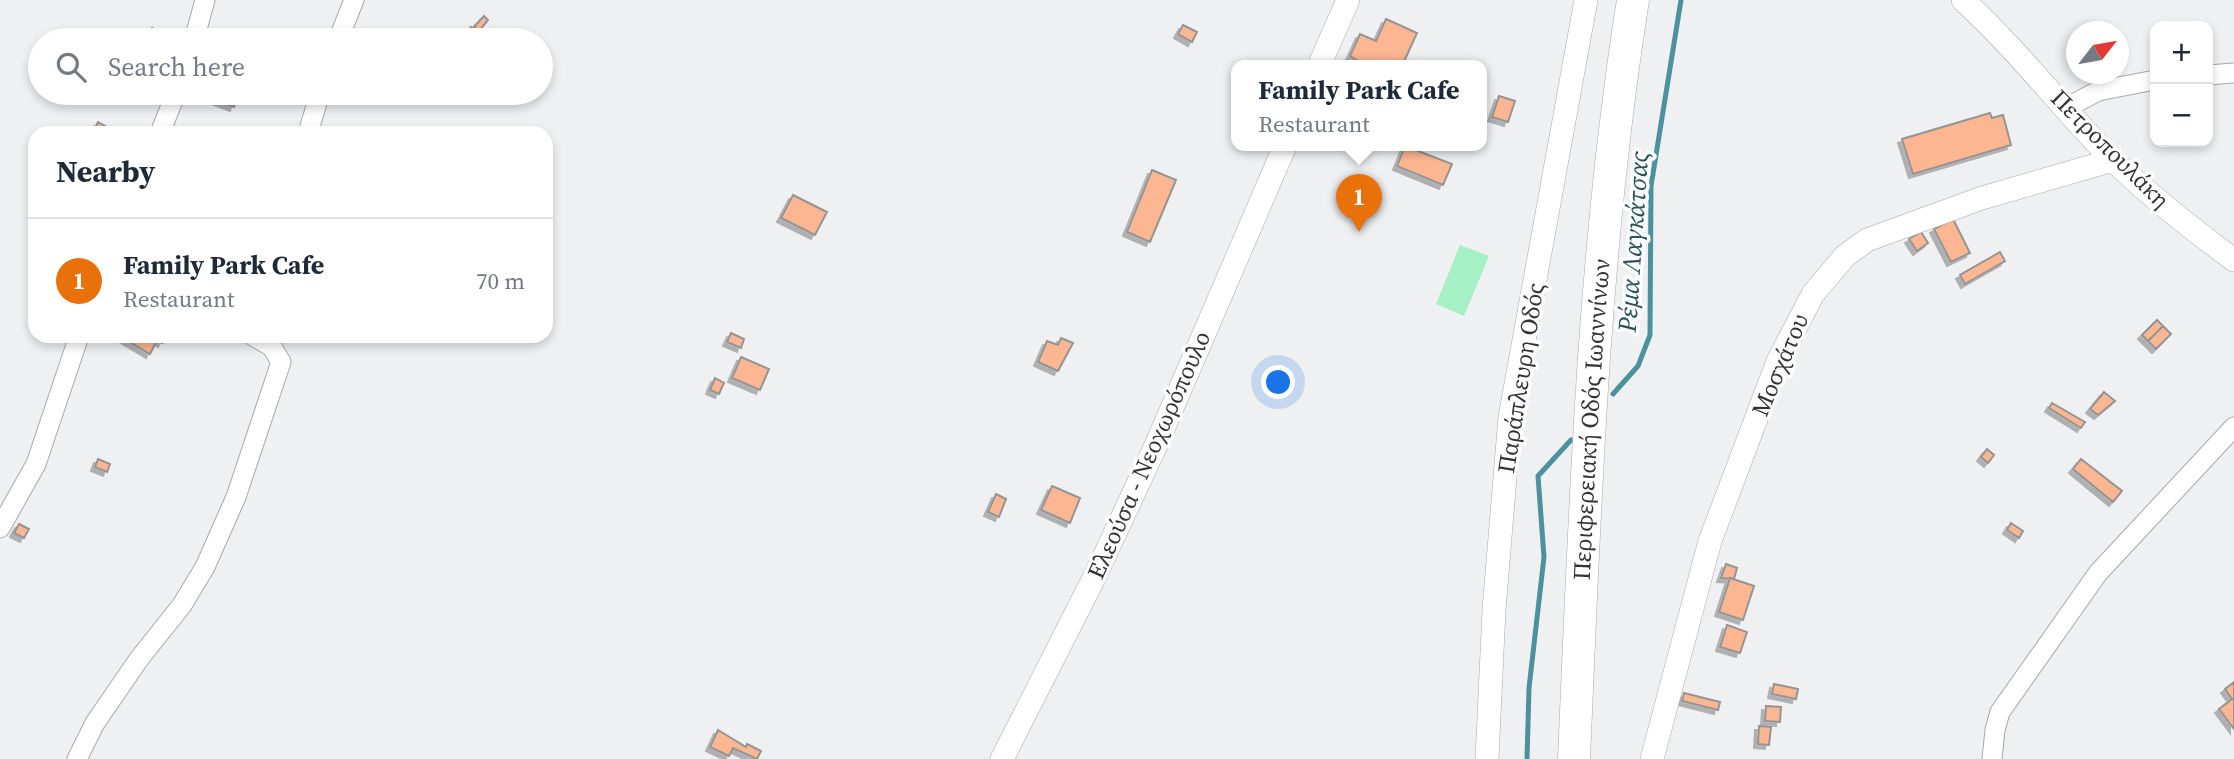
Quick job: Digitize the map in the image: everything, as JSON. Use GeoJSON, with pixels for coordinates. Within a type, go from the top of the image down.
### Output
{"type":"FeatureCollection","features":[{"type":"Feature","properties":{"kind":"highway","name":"Περιφερειακή Οδός Ιωαννίνων"},"geometry":{"type":"LineString","coordinates":[[1574,759],[1596,299],[1620,80],[1633,0]]}},
{"type":"Feature","properties":{"kind":"street"},"geometry":{"type":"LineString","coordinates":[[197,28],[205,0]]}},
{"type":"Feature","properties":{"kind":"street"},"geometry":{"type":"LineString","coordinates":[[343,28],[354,0]]}},
{"type":"Feature","properties":{"kind":"street"},"geometry":{"type":"LineString","coordinates":[[1322,60],[1348,0]]}},
{"type":"Feature","properties":{"kind":"street","name":"Παράπλευρη Οδός"},"geometry":{"type":"LineString","coordinates":[[1487,759],[1494,610],[1510,417],[1586,0]]}},
{"type":"Feature","properties":{"kind":"street","name":"Πετροπουλάκη"},"geometry":{"type":"LineString","coordinates":[[1963,0],[2014,49],[2113,160],[2185,223],[2234,260]]}},
{"type":"Feature","properties":{"kind":"street"},"geometry":{"type":"LineString","coordinates":[[2213,75],[2234,73]]}},
{"type":"Feature","properties":{"kind":"street"},"geometry":{"type":"LineString","coordinates":[[2066,108],[2098,91],[2150,81]]}},
{"type":"Feature","properties":{"kind":"street"},"geometry":{"type":"LineString","coordinates":[[163,126],[171,105]]}},
{"type":"Feature","properties":{"kind":"street"},"geometry":{"type":"LineString","coordinates":[[311,126],[317,105]]}},
{"type":"Feature","properties":{"kind":"street","name":"Ελεούσα - Νεοχωρόπουλο"},"geometry":{"type":"LineString","coordinates":[[1002,759],[1095,576],[1157,443],[1282,151]]}},
{"type":"Feature","properties":{"kind":"street","name":"Μοσχάτου"},"geometry":{"type":"LineString","coordinates":[[1652,759],[1710,541],[1775,369],[1813,294],[1845,256],[1867,240],[1982,198],[2113,160]]}},
{"type":"Feature","properties":{"kind":"street"},"geometry":{"type":"LineString","coordinates":[[0,527],[36,464],[77,343]]}},
{"type":"Feature","properties":{"kind":"street"},"geometry":{"type":"LineString","coordinates":[[77,759],[95,723],[139,659],[182,605],[205,567],[236,497],[281,362],[272,348],[264,343]]}},
{"type":"Feature","properties":{"kind":"street"},"geometry":{"type":"LineString","coordinates":[[1992,759],[2000,712],[2073,606],[2113,556],[2234,427]]}},
{"type":"Feature","properties":{"kind":"green space"},"geometry":{"type":"Polygon","coordinates":[[[1460,245],[1489,256],[1464,316],[1436,304],[1460,245]]]}},
{"type":"Feature","properties":{"kind":"building"},"geometry":{"type":"Polygon","coordinates":[[[484,16],[488,20],[481,28],[474,27],[484,16]]]}},
{"type":"Feature","properties":{"kind":"building"},"geometry":{"type":"Polygon","coordinates":[[[1386,19],[1417,33],[1405,60],[1357,60],[1350,56],[1360,34],[1376,41],[1386,19]]]}},
{"type":"Feature","properties":{"kind":"building"},"geometry":{"type":"Polygon","coordinates":[[[1183,25],[1197,32],[1192,42],[1178,34],[1183,25]]]}},
{"type":"Feature","properties":{"kind":"building"},"geometry":{"type":"Polygon","coordinates":[[[1499,96],[1515,101],[1508,122],[1492,117],[1499,96]]]}},
{"type":"Feature","properties":{"kind":"building"},"geometry":{"type":"Polygon","coordinates":[[[1990,113],[1992,118],[2003,115],[2011,145],[1913,174],[1902,139],[1990,113]]]}},
{"type":"Feature","properties":{"kind":"building"},"geometry":{"type":"Polygon","coordinates":[[[1403,151],[1418,151],[1452,164],[1443,185],[1397,166],[1403,151]]]}},
{"type":"Feature","properties":{"kind":"building"},"geometry":{"type":"Polygon","coordinates":[[[1152,170],[1176,180],[1150,242],[1127,232],[1152,170]]]}},
{"type":"Feature","properties":{"kind":"building"},"geometry":{"type":"Polygon","coordinates":[[[793,195],[827,212],[815,235],[781,218],[793,195]]]}},
{"type":"Feature","properties":{"kind":"building"},"geometry":{"type":"Polygon","coordinates":[[[1953,219],[1970,253],[1951,262],[1934,229],[1953,219]]]}},
{"type":"Feature","properties":{"kind":"building"},"geometry":{"type":"Polygon","coordinates":[[[1921,232],[1928,243],[1917,251],[1909,239],[1921,232]]]}},
{"type":"Feature","properties":{"kind":"building"},"geometry":{"type":"Polygon","coordinates":[[[2000,252],[2005,261],[1965,284],[1960,275],[2000,252]]]}},
{"type":"Feature","properties":{"kind":"building"},"geometry":{"type":"Polygon","coordinates":[[[2157,320],[2163,326],[2148,341],[2142,335],[2157,320]]]}},
{"type":"Feature","properties":{"kind":"building"},"geometry":{"type":"Polygon","coordinates":[[[2163,326],[2171,334],[2156,349],[2148,341],[2163,326]]]}},
{"type":"Feature","properties":{"kind":"building"},"geometry":{"type":"Polygon","coordinates":[[[731,333],[744,339],[741,348],[727,342],[731,333]]]}},
{"type":"Feature","properties":{"kind":"building"},"geometry":{"type":"Polygon","coordinates":[[[1061,338],[1073,343],[1058,371],[1038,362],[1047,341],[1058,345],[1061,338]]]}},
{"type":"Feature","properties":{"kind":"building"},"geometry":{"type":"Polygon","coordinates":[[[132,343],[156,343],[150,354],[132,343]]]}},
{"type":"Feature","properties":{"kind":"building"},"geometry":{"type":"Polygon","coordinates":[[[741,357],[769,369],[760,390],[732,378],[741,357]]]}},
{"type":"Feature","properties":{"kind":"building"},"geometry":{"type":"Polygon","coordinates":[[[715,378],[724,383],[719,394],[710,390],[715,378]]]}},
{"type":"Feature","properties":{"kind":"building"},"geometry":{"type":"Polygon","coordinates":[[[2104,392],[2115,401],[2098,415],[2090,409],[2104,392]]]}},
{"type":"Feature","properties":{"kind":"building"},"geometry":{"type":"Polygon","coordinates":[[[2052,403],[2085,422],[2081,428],[2049,408],[2052,403]]]}},
{"type":"Feature","properties":{"kind":"building"},"geometry":{"type":"Polygon","coordinates":[[[1987,449],[1994,455],[1988,463],[1981,457],[1987,449]]]}},
{"type":"Feature","properties":{"kind":"building"},"geometry":{"type":"Polygon","coordinates":[[[98,459],[110,464],[107,472],[95,467],[98,459]]]}},
{"type":"Feature","properties":{"kind":"building"},"geometry":{"type":"Polygon","coordinates":[[[2081,459],[2122,491],[2113,502],[2073,469],[2081,459]]]}},
{"type":"Feature","properties":{"kind":"building"},"geometry":{"type":"Polygon","coordinates":[[[1052,486],[1080,498],[1070,523],[1041,510],[1052,486]]]}},
{"type":"Feature","properties":{"kind":"building"},"geometry":{"type":"Polygon","coordinates":[[[996,494],[1006,499],[999,517],[988,512],[996,494]]]}},
{"type":"Feature","properties":{"kind":"building"},"geometry":{"type":"Polygon","coordinates":[[[2011,523],[2023,531],[2019,538],[2007,530],[2011,523]]]}},
{"type":"Feature","properties":{"kind":"building"},"geometry":{"type":"Polygon","coordinates":[[[19,524],[29,529],[24,538],[14,533],[19,524]]]}},
{"type":"Feature","properties":{"kind":"building"},"geometry":{"type":"Polygon","coordinates":[[[1726,564],[1737,568],[1734,579],[1721,578],[1726,564]]]}},
{"type":"Feature","properties":{"kind":"building"},"geometry":{"type":"Polygon","coordinates":[[[1730,578],[1754,586],[1743,620],[1719,612],[1730,578]]]}},
{"type":"Feature","properties":{"kind":"building"},"geometry":{"type":"Polygon","coordinates":[[[1727,625],[1747,632],[1740,653],[1720,647],[1727,625]]]}},
{"type":"Feature","properties":{"kind":"building"},"geometry":{"type":"Polygon","coordinates":[[[2234,682],[2234,729],[2219,709],[2232,699],[2225,689],[2234,682]]]}},
{"type":"Feature","properties":{"kind":"building"},"geometry":{"type":"Polygon","coordinates":[[[1774,684],[1798,689],[1796,699],[1772,694],[1774,684]]]}},
{"type":"Feature","properties":{"kind":"building"},"geometry":{"type":"Polygon","coordinates":[[[1684,693],[1720,702],[1718,710],[1682,701],[1684,693]]]}},
{"type":"Feature","properties":{"kind":"building"},"geometry":{"type":"Polygon","coordinates":[[[1766,706],[1781,707],[1780,722],[1765,721],[1766,706]]]}},
{"type":"Feature","properties":{"kind":"building"},"geometry":{"type":"Polygon","coordinates":[[[1759,726],[1771,727],[1769,745],[1758,744],[1759,726]]]}},
{"type":"Feature","properties":{"kind":"building"},"geometry":{"type":"Polygon","coordinates":[[[718,730],[746,747],[747,744],[761,751],[757,759],[733,748],[729,756],[710,747],[718,730]]]}},
{"type":"Feature","properties":{"kind":"waterway","name":"Ρέμα Λαγκάτσας"},"geometry":{"type":"LineString","coordinates":[[1613,394],[1638,366],[1650,335],[1651,186],[1681,0]]}},
{"type":"Feature","properties":{"kind":"waterway","name":"Ρέμα Λαγκάτσας"},"geometry":{"type":"LineString","coordinates":[[1527,759],[1529,688],[1544,557],[1538,476],[1571,440]]}},
{"type":"Feature","properties":{"kind":"place","name":"Family Park Cafe"},"geometry":{"type":"Point","coordinates":[1359,232]}}]}
